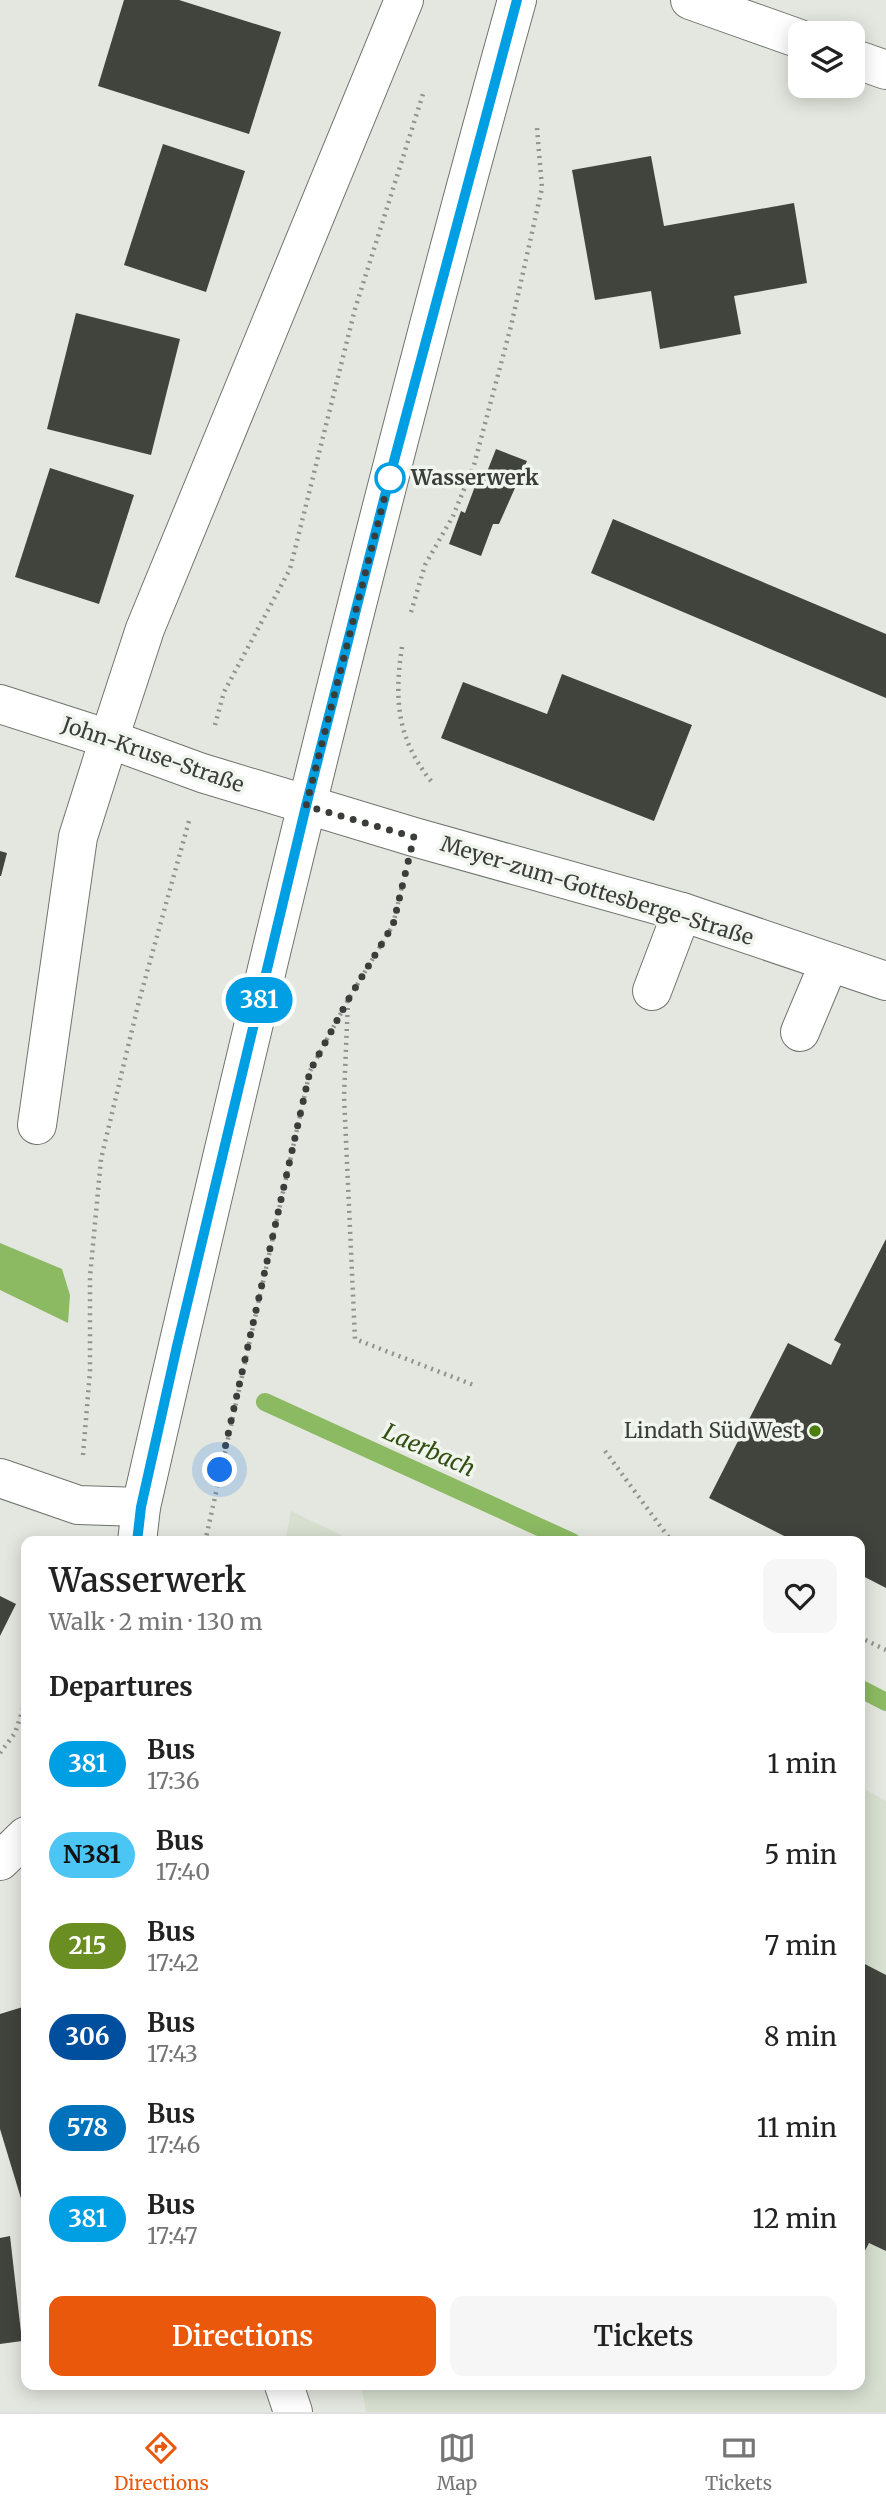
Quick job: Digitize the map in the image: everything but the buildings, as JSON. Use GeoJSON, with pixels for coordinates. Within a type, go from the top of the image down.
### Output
{"type":"FeatureCollection","features":[{"type":"Feature","properties":{"kind":"main road"},"geometry":{"type":"LineString","coordinates":[[37,1125],[78,837],[109,739],[145,629],[404,0]]}},
{"type":"Feature","properties":{"kind":"main road"},"geometry":{"type":"LineString","coordinates":[[0,1478],[139,1524],[224,1145],[306,806],[390,476],[517,0]]}},
{"type":"Feature","properties":{"kind":"main road"},"geometry":{"type":"LineString","coordinates":[[690,0],[788,35]]}},
{"type":"Feature","properties":{"kind":"main road"},"geometry":{"type":"LineString","coordinates":[[865,63],[886,70]]}},
{"type":"Feature","properties":{"kind":"main road","name":"John-Kruse-Straße"},"geometry":{"type":"LineString","coordinates":[[0,704],[306,806]]}},
{"type":"Feature","properties":{"kind":"main road","name":"Meyer-zum-Gottesberge-Straße"},"geometry":{"type":"LineString","coordinates":[[306,806],[681,912],[886,981]]}},
{"type":"Feature","properties":{"kind":"main road"},"geometry":{"type":"LineString","coordinates":[[652,991],[681,912]]}},
{"type":"Feature","properties":{"kind":"main road"},"geometry":{"type":"LineString","coordinates":[[800,1032],[829,963]]}},
{"type":"Feature","properties":{"kind":"main road"},"geometry":{"type":"LineString","coordinates":[[0,1861],[21,1841]]}},
{"type":"Feature","properties":{"kind":"main road"},"geometry":{"type":"LineString","coordinates":[[286,2390],[293,2412]]}},
{"type":"Feature","properties":{"kind":"path"},"geometry":{"type":"LineString","coordinates":[[78,1504],[90,1371],[90,1277],[101,1159],[139,1001],[224,692],[290,569],[355,309],[424,92]]}},
{"type":"Feature","properties":{"kind":"path"},"geometry":{"type":"LineString","coordinates":[[407,623],[425,565],[453,516],[474,465],[511,326],[542,188],[536,122]]}},
{"type":"Feature","properties":{"kind":"path"},"geometry":{"type":"LineString","coordinates":[[404,634],[396,682],[400,722],[418,765],[431,781]]}},
{"type":"Feature","properties":{"kind":"path"},"geometry":{"type":"LineString","coordinates":[[206,1536],[310,1071],[393,925],[414,837]]}},
{"type":"Feature","properties":{"kind":"path"},"geometry":{"type":"LineString","coordinates":[[348,1000],[344,1096],[355,1339],[476,1386]]}},
{"type":"Feature","properties":{"kind":"path"},"geometry":{"type":"LineString","coordinates":[[605,1451],[668,1536]]}},
{"type":"Feature","properties":{"kind":"path"},"geometry":{"type":"LineString","coordinates":[[865,1640],[886,1650]]}},
{"type":"Feature","properties":{"kind":"path"},"geometry":{"type":"LineString","coordinates":[[0,1753],[15,1733],[21,1715]]}},
{"type":"Feature","properties":{"kind":"shaded area"},"geometry":{"type":"Polygon","coordinates":[[[0,1243],[62,1269],[70,1295],[68,1323],[0,1290],[0,1243]]]}},
{"type":"Feature","properties":{"kind":"shaded area"},"geometry":{"type":"Polygon","coordinates":[[[291,1511],[343,1536],[286,1536],[291,1511]]]}},
{"type":"Feature","properties":{"kind":"shaded area"},"geometry":{"type":"Polygon","coordinates":[[[865,1789],[886,1801],[886,2412],[366,2412],[362,2390],[865,2390],[865,1789]]]}},
{"type":"Feature","properties":{"kind":"waterway","name":"Laerbach"},"geometry":{"type":"LineString","coordinates":[[265,1402],[559,1536]]}},
{"type":"Feature","properties":{"kind":"waterway","name":"Laerbach"},"geometry":{"type":"LineString","coordinates":[[865,1691],[886,1702]]}},
{"type":"Feature","properties":{"kind":"bus line","name":"381"},"geometry":{"type":"LineString","coordinates":[[138,1536],[141,1507],[177,1346],[306,806],[390,476],[517,0]]}},
{"type":"Feature","properties":{"kind":"place","name":"Wasserwerk"},"geometry":{"type":"Point","coordinates":[390,478]}},
{"type":"Feature","properties":{"kind":"place","name":"Lindath Süd West"},"geometry":{"type":"Point","coordinates":[815,1431]}},
{"type":"Feature","properties":{"kind":"route"},"geometry":{"type":"LineString","coordinates":[[220,1470],[310,1071],[393,925],[414,837],[306,806],[390,478]]}}]}
